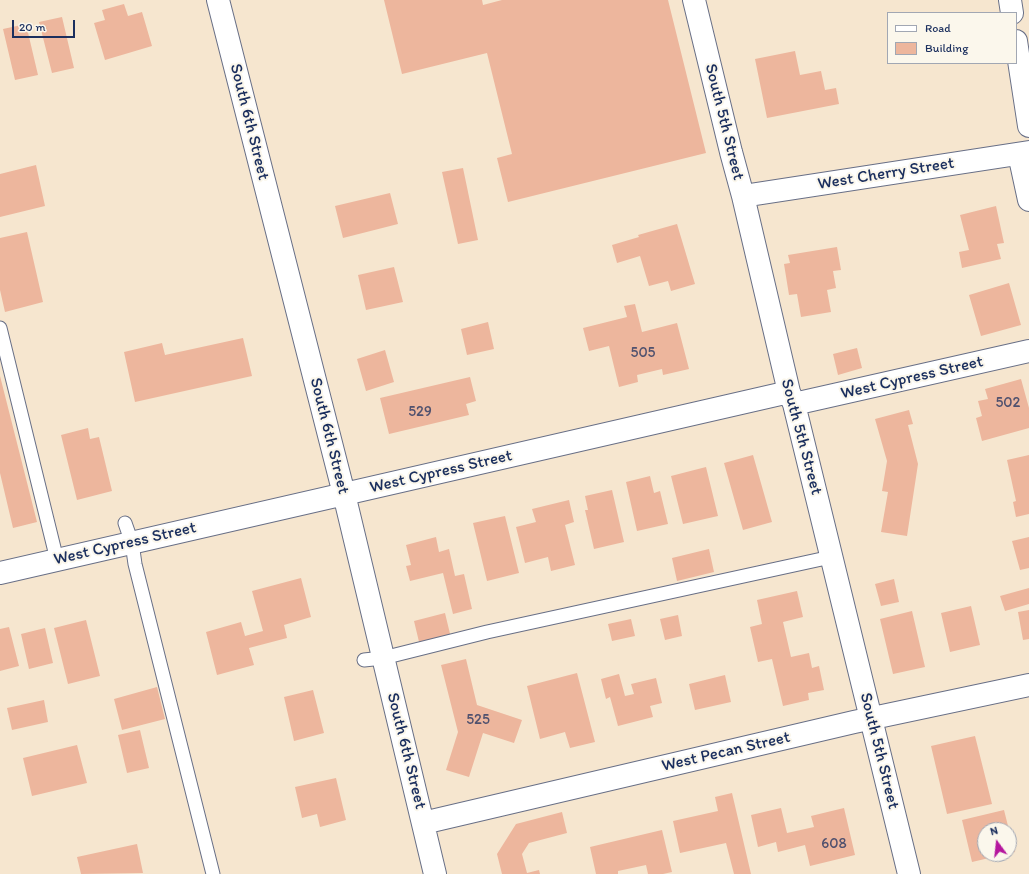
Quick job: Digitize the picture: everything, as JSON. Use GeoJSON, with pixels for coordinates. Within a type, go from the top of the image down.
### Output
{"type":"FeatureCollection","features":[{"type":"Feature","properties":{"kind":"street","name":"South 6th Street"},"geometry":{"type":"LineString","coordinates":[[218,0],[344,494],[374,659],[423,823],[435,874]]}},
{"type":"Feature","properties":{"kind":"street","name":"South 5th Street"},"geometry":{"type":"LineString","coordinates":[[694,0],[909,874]]}},
{"type":"Feature","properties":{"kind":"street"},"geometry":{"type":"LineString","coordinates":[[1010,0],[1012,12]]}},
{"type":"Feature","properties":{"kind":"street"},"geometry":{"type":"LineString","coordinates":[[1017,48],[1029,126]]}},
{"type":"Feature","properties":{"kind":"street","name":"West Cherry Street"},"geometry":{"type":"LineString","coordinates":[[743,196],[1024,153]]}},
{"type":"Feature","properties":{"kind":"street"},"geometry":{"type":"LineString","coordinates":[[1024,153],[1029,200]]}},
{"type":"Feature","properties":{"kind":"street","name":"West Cypress Street"},"geometry":{"type":"LineString","coordinates":[[0,573],[57,560],[128,533],[344,494],[792,398],[1029,351]]}},
{"type":"Feature","properties":{"kind":"street","name":"West Pecan Street"},"geometry":{"type":"LineString","coordinates":[[423,823],[870,718],[1029,685]]}},
{"type":"Feature","properties":{"kind":"lane"},"geometry":{"type":"LineString","coordinates":[[0,328],[57,560]]}},
{"type":"Feature","properties":{"kind":"lane"},"geometry":{"type":"LineString","coordinates":[[128,533],[213,874]]}},
{"type":"Feature","properties":{"kind":"lane"},"geometry":{"type":"LineString","coordinates":[[374,659],[487,632],[831,557]]}},
{"type":"Feature","properties":{"kind":"building"},"geometry":{"type":"Polygon","coordinates":[[[384,0],[482,0],[483,5],[502,0],[668,0],[706,153],[508,202],[497,158],[512,154],[487,53],[402,74],[384,0]]]}},
{"type":"Feature","properties":{"kind":"building"},"geometry":{"type":"Polygon","coordinates":[[[124,4],[128,16],[142,12],[152,46],[105,60],[94,23],[105,20],[102,10],[124,4]]]}},
{"type":"Feature","properties":{"kind":"building"},"geometry":{"type":"Polygon","coordinates":[[[62,17],[74,68],[52,73],[39,22],[62,17]]]}},
{"type":"Feature","properties":{"kind":"building"},"geometry":{"type":"Polygon","coordinates":[[[26,24],[38,75],[15,80],[3,29],[26,24]]]}},
{"type":"Feature","properties":{"kind":"building"},"geometry":{"type":"Polygon","coordinates":[[[795,51],[800,75],[821,71],[825,90],[836,88],[839,104],[767,118],[755,59],[795,51]]]}},
{"type":"Feature","properties":{"kind":"building"},"geometry":{"type":"Polygon","coordinates":[[[36,165],[45,206],[0,217],[0,174],[36,165]]]}},
{"type":"Feature","properties":{"kind":"building"},"geometry":{"type":"Polygon","coordinates":[[[463,168],[478,240],[458,244],[442,172],[463,168]]]}},
{"type":"Feature","properties":{"kind":"building"},"geometry":{"type":"Polygon","coordinates":[[[390,193],[398,224],[343,238],[335,206],[390,193]]]}},
{"type":"Feature","properties":{"kind":"building"},"geometry":{"type":"Polygon","coordinates":[[[996,206],[1004,243],[997,244],[1001,259],[962,268],[959,252],[969,250],[960,215],[996,206]]]}},
{"type":"Feature","properties":{"kind":"building"},"geometry":{"type":"Polygon","coordinates":[[[677,224],[695,284],[671,291],[668,281],[649,286],[640,256],[617,263],[612,245],[639,237],[638,235],[677,224]]]}},
{"type":"Feature","properties":{"kind":"building"},"geometry":{"type":"Polygon","coordinates":[[[27,232],[43,302],[5,312],[0,290],[0,238],[27,232]]]}},
{"type":"Feature","properties":{"kind":"building"},"geometry":{"type":"Polygon","coordinates":[[[837,247],[841,270],[833,271],[836,288],[827,290],[831,312],[801,317],[797,294],[789,295],[784,264],[790,263],[788,255],[837,247]]]}},
{"type":"Feature","properties":{"kind":"building"},"geometry":{"type":"Polygon","coordinates":[[[394,267],[403,302],[366,310],[358,275],[394,267]]]}},
{"type":"Feature","properties":{"kind":"building"},"geometry":{"type":"Polygon","coordinates":[[[1009,283],[1021,325],[981,336],[969,295],[1009,283]]]}},
{"type":"Feature","properties":{"kind":"building"},"geometry":{"type":"Polygon","coordinates":[[[635,304],[642,332],[677,323],[689,369],[663,375],[662,369],[637,375],[638,382],[619,387],[609,346],[589,351],[583,328],[627,317],[624,306],[635,304]]]}},
{"type":"Feature","properties":{"kind":"building"},"geometry":{"type":"Polygon","coordinates":[[[488,322],[494,349],[467,355],[461,329],[488,322]]]}},
{"type":"Feature","properties":{"kind":"building"},"geometry":{"type":"Polygon","coordinates":[[[243,338],[252,376],[135,402],[124,352],[162,343],[165,355],[243,338]]]}},
{"type":"Feature","properties":{"kind":"building"},"geometry":{"type":"Polygon","coordinates":[[[857,348],[862,368],[838,375],[833,354],[857,348]]]}},
{"type":"Feature","properties":{"kind":"building"},"geometry":{"type":"Polygon","coordinates":[[[385,350],[394,382],[366,391],[357,359],[385,350]]]}},
{"type":"Feature","properties":{"kind":"building"},"geometry":{"type":"Polygon","coordinates":[[[0,376],[37,522],[13,528],[0,473],[0,376]]]}},
{"type":"Feature","properties":{"kind":"building"},"geometry":{"type":"Polygon","coordinates":[[[470,377],[476,401],[466,404],[469,415],[389,434],[380,398],[470,377]]]}},
{"type":"Feature","properties":{"kind":"building"},"geometry":{"type":"Polygon","coordinates":[[[1021,379],[1029,408],[1029,428],[982,441],[976,418],[982,416],[978,401],[988,399],[985,389],[1021,379]]]}},
{"type":"Feature","properties":{"kind":"building"},"geometry":{"type":"Polygon","coordinates":[[[909,410],[913,424],[908,425],[918,464],[907,536],[881,532],[888,492],[882,491],[887,461],[875,419],[909,410]]]}},
{"type":"Feature","properties":{"kind":"building"},"geometry":{"type":"Polygon","coordinates":[[[88,428],[90,439],[99,437],[112,491],[77,500],[61,435],[88,428]]]}},
{"type":"Feature","properties":{"kind":"building"},"geometry":{"type":"Polygon","coordinates":[[[753,455],[772,522],[743,530],[724,463],[753,455]]]}},
{"type":"Feature","properties":{"kind":"building"},"geometry":{"type":"Polygon","coordinates":[[[1029,455],[1029,514],[1016,517],[1013,502],[1016,501],[1007,460],[1029,455]]]}},
{"type":"Feature","properties":{"kind":"building"},"geometry":{"type":"Polygon","coordinates":[[[706,467],[718,516],[683,524],[671,476],[706,467]]]}},
{"type":"Feature","properties":{"kind":"building"},"geometry":{"type":"Polygon","coordinates":[[[650,476],[654,493],[660,491],[668,524],[637,531],[626,482],[650,476]]]}},
{"type":"Feature","properties":{"kind":"building"},"geometry":{"type":"Polygon","coordinates":[[[612,490],[624,542],[594,549],[585,510],[588,510],[585,496],[612,490]]]}},
{"type":"Feature","properties":{"kind":"building"},"geometry":{"type":"Polygon","coordinates":[[[569,500],[574,522],[565,525],[575,565],[551,571],[548,557],[525,563],[516,527],[536,522],[532,509],[569,500]]]}},
{"type":"Feature","properties":{"kind":"building"},"geometry":{"type":"Polygon","coordinates":[[[505,516],[519,573],[487,581],[473,523],[505,516]]]}},
{"type":"Feature","properties":{"kind":"building"},"geometry":{"type":"Polygon","coordinates":[[[436,537],[439,552],[449,549],[455,576],[464,574],[472,609],[453,614],[443,573],[410,581],[406,566],[411,565],[406,545],[436,537]]]}},
{"type":"Feature","properties":{"kind":"building"},"geometry":{"type":"Polygon","coordinates":[[[1029,537],[1029,568],[1020,570],[1012,541],[1029,537]]]}},
{"type":"Feature","properties":{"kind":"building"},"geometry":{"type":"Polygon","coordinates":[[[709,549],[714,572],[677,581],[672,558],[709,549]]]}},
{"type":"Feature","properties":{"kind":"building"},"geometry":{"type":"Polygon","coordinates":[[[301,578],[311,617],[284,625],[287,638],[249,648],[254,665],[217,675],[206,632],[241,622],[245,636],[263,631],[252,591],[301,578]]]}},
{"type":"Feature","properties":{"kind":"building"},"geometry":{"type":"Polygon","coordinates":[[[894,579],[899,602],[881,606],[875,584],[894,579]]]}},
{"type":"Feature","properties":{"kind":"building"},"geometry":{"type":"Polygon","coordinates":[[[1029,588],[1029,604],[1005,611],[1000,596],[1029,588]]]}},
{"type":"Feature","properties":{"kind":"building"},"geometry":{"type":"Polygon","coordinates":[[[797,591],[803,617],[783,622],[791,657],[809,653],[812,668],[819,666],[824,690],[808,693],[809,700],[783,706],[772,659],[758,662],[750,627],[762,624],[757,600],[797,591]]]}},
{"type":"Feature","properties":{"kind":"building"},"geometry":{"type":"Polygon","coordinates":[[[971,606],[980,645],[950,652],[941,613],[971,606]]]}},
{"type":"Feature","properties":{"kind":"building"},"geometry":{"type":"Polygon","coordinates":[[[1029,610],[1029,639],[1023,640],[1018,612],[1029,610]]]}},
{"type":"Feature","properties":{"kind":"building"},"geometry":{"type":"Polygon","coordinates":[[[912,611],[925,667],[893,674],[880,619],[912,611]]]}},
{"type":"Feature","properties":{"kind":"building"},"geometry":{"type":"Polygon","coordinates":[[[445,613],[451,638],[420,646],[414,621],[445,613]]]}},
{"type":"Feature","properties":{"kind":"building"},"geometry":{"type":"Polygon","coordinates":[[[678,615],[682,636],[665,640],[660,619],[678,615]]]}},
{"type":"Feature","properties":{"kind":"building"},"geometry":{"type":"Polygon","coordinates":[[[631,619],[635,636],[612,641],[608,624],[631,619]]]}},
{"type":"Feature","properties":{"kind":"building"},"geometry":{"type":"Polygon","coordinates":[[[86,620],[100,676],[68,684],[54,628],[86,620]]]}},
{"type":"Feature","properties":{"kind":"building"},"geometry":{"type":"Polygon","coordinates":[[[9,627],[19,666],[0,671],[0,629],[9,627]]]}},
{"type":"Feature","properties":{"kind":"building"},"geometry":{"type":"Polygon","coordinates":[[[45,628],[53,663],[29,669],[21,634],[45,628]]]}},
{"type":"Feature","properties":{"kind":"building"},"geometry":{"type":"Polygon","coordinates":[[[466,659],[477,705],[522,720],[514,743],[483,733],[469,777],[446,770],[458,732],[441,665],[466,659]]]}},
{"type":"Feature","properties":{"kind":"building"},"geometry":{"type":"Polygon","coordinates":[[[577,673],[595,742],[570,748],[565,732],[540,739],[527,686],[577,673]]]}},
{"type":"Feature","properties":{"kind":"building"},"geometry":{"type":"Polygon","coordinates":[[[619,674],[625,696],[634,694],[631,684],[656,678],[662,703],[650,706],[653,717],[618,726],[610,697],[606,699],[601,679],[619,674]]]}},
{"type":"Feature","properties":{"kind":"building"},"geometry":{"type":"Polygon","coordinates":[[[725,675],[731,702],[695,710],[689,684],[725,675]]]}},
{"type":"Feature","properties":{"kind":"building"},"geometry":{"type":"Polygon","coordinates":[[[157,687],[165,719],[122,730],[114,699],[157,687]]]}},
{"type":"Feature","properties":{"kind":"building"},"geometry":{"type":"Polygon","coordinates":[[[313,690],[324,733],[294,741],[284,697],[313,690]]]}},
{"type":"Feature","properties":{"kind":"building"},"geometry":{"type":"Polygon","coordinates":[[[44,700],[48,722],[12,730],[7,708],[44,700]]]}},
{"type":"Feature","properties":{"kind":"building"},"geometry":{"type":"Polygon","coordinates":[[[140,730],[149,768],[127,773],[118,735],[140,730]]]}},
{"type":"Feature","properties":{"kind":"building"},"geometry":{"type":"Polygon","coordinates":[[[975,736],[992,804],[947,814],[931,746],[975,736]]]}},
{"type":"Feature","properties":{"kind":"building"},"geometry":{"type":"Polygon","coordinates":[[[77,745],[87,783],[32,796],[23,758],[77,745]]]}},
{"type":"Feature","properties":{"kind":"building"},"geometry":{"type":"Polygon","coordinates":[[[336,778],[346,820],[320,827],[317,814],[302,818],[295,787],[336,778]]]}},
{"type":"Feature","properties":{"kind":"building"},"geometry":{"type":"Polygon","coordinates":[[[732,793],[751,874],[734,874],[726,843],[680,853],[673,821],[718,811],[715,797],[732,793]]]}},
{"type":"Feature","properties":{"kind":"building"},"geometry":{"type":"Polygon","coordinates":[[[781,808],[787,833],[814,827],[811,816],[844,808],[855,855],[810,866],[805,845],[778,852],[776,842],[758,847],[751,815],[781,808]]]}},
{"type":"Feature","properties":{"kind":"building"},"geometry":{"type":"Polygon","coordinates":[[[1004,810],[1007,822],[977,822],[977,861],[972,862],[962,820],[1004,810]]]}},
{"type":"Feature","properties":{"kind":"building"},"geometry":{"type":"Polygon","coordinates":[[[562,812],[567,833],[529,843],[522,854],[527,873],[539,870],[540,874],[502,874],[497,854],[516,824],[562,812]]]}},
{"type":"Feature","properties":{"kind":"building"},"geometry":{"type":"Polygon","coordinates":[[[662,830],[672,872],[663,874],[648,874],[646,865],[618,871],[618,874],[596,874],[590,847],[662,830]]]}},
{"type":"Feature","properties":{"kind":"building"},"geometry":{"type":"Polygon","coordinates":[[[137,844],[143,873],[81,874],[77,857],[137,844]]]}}]}
